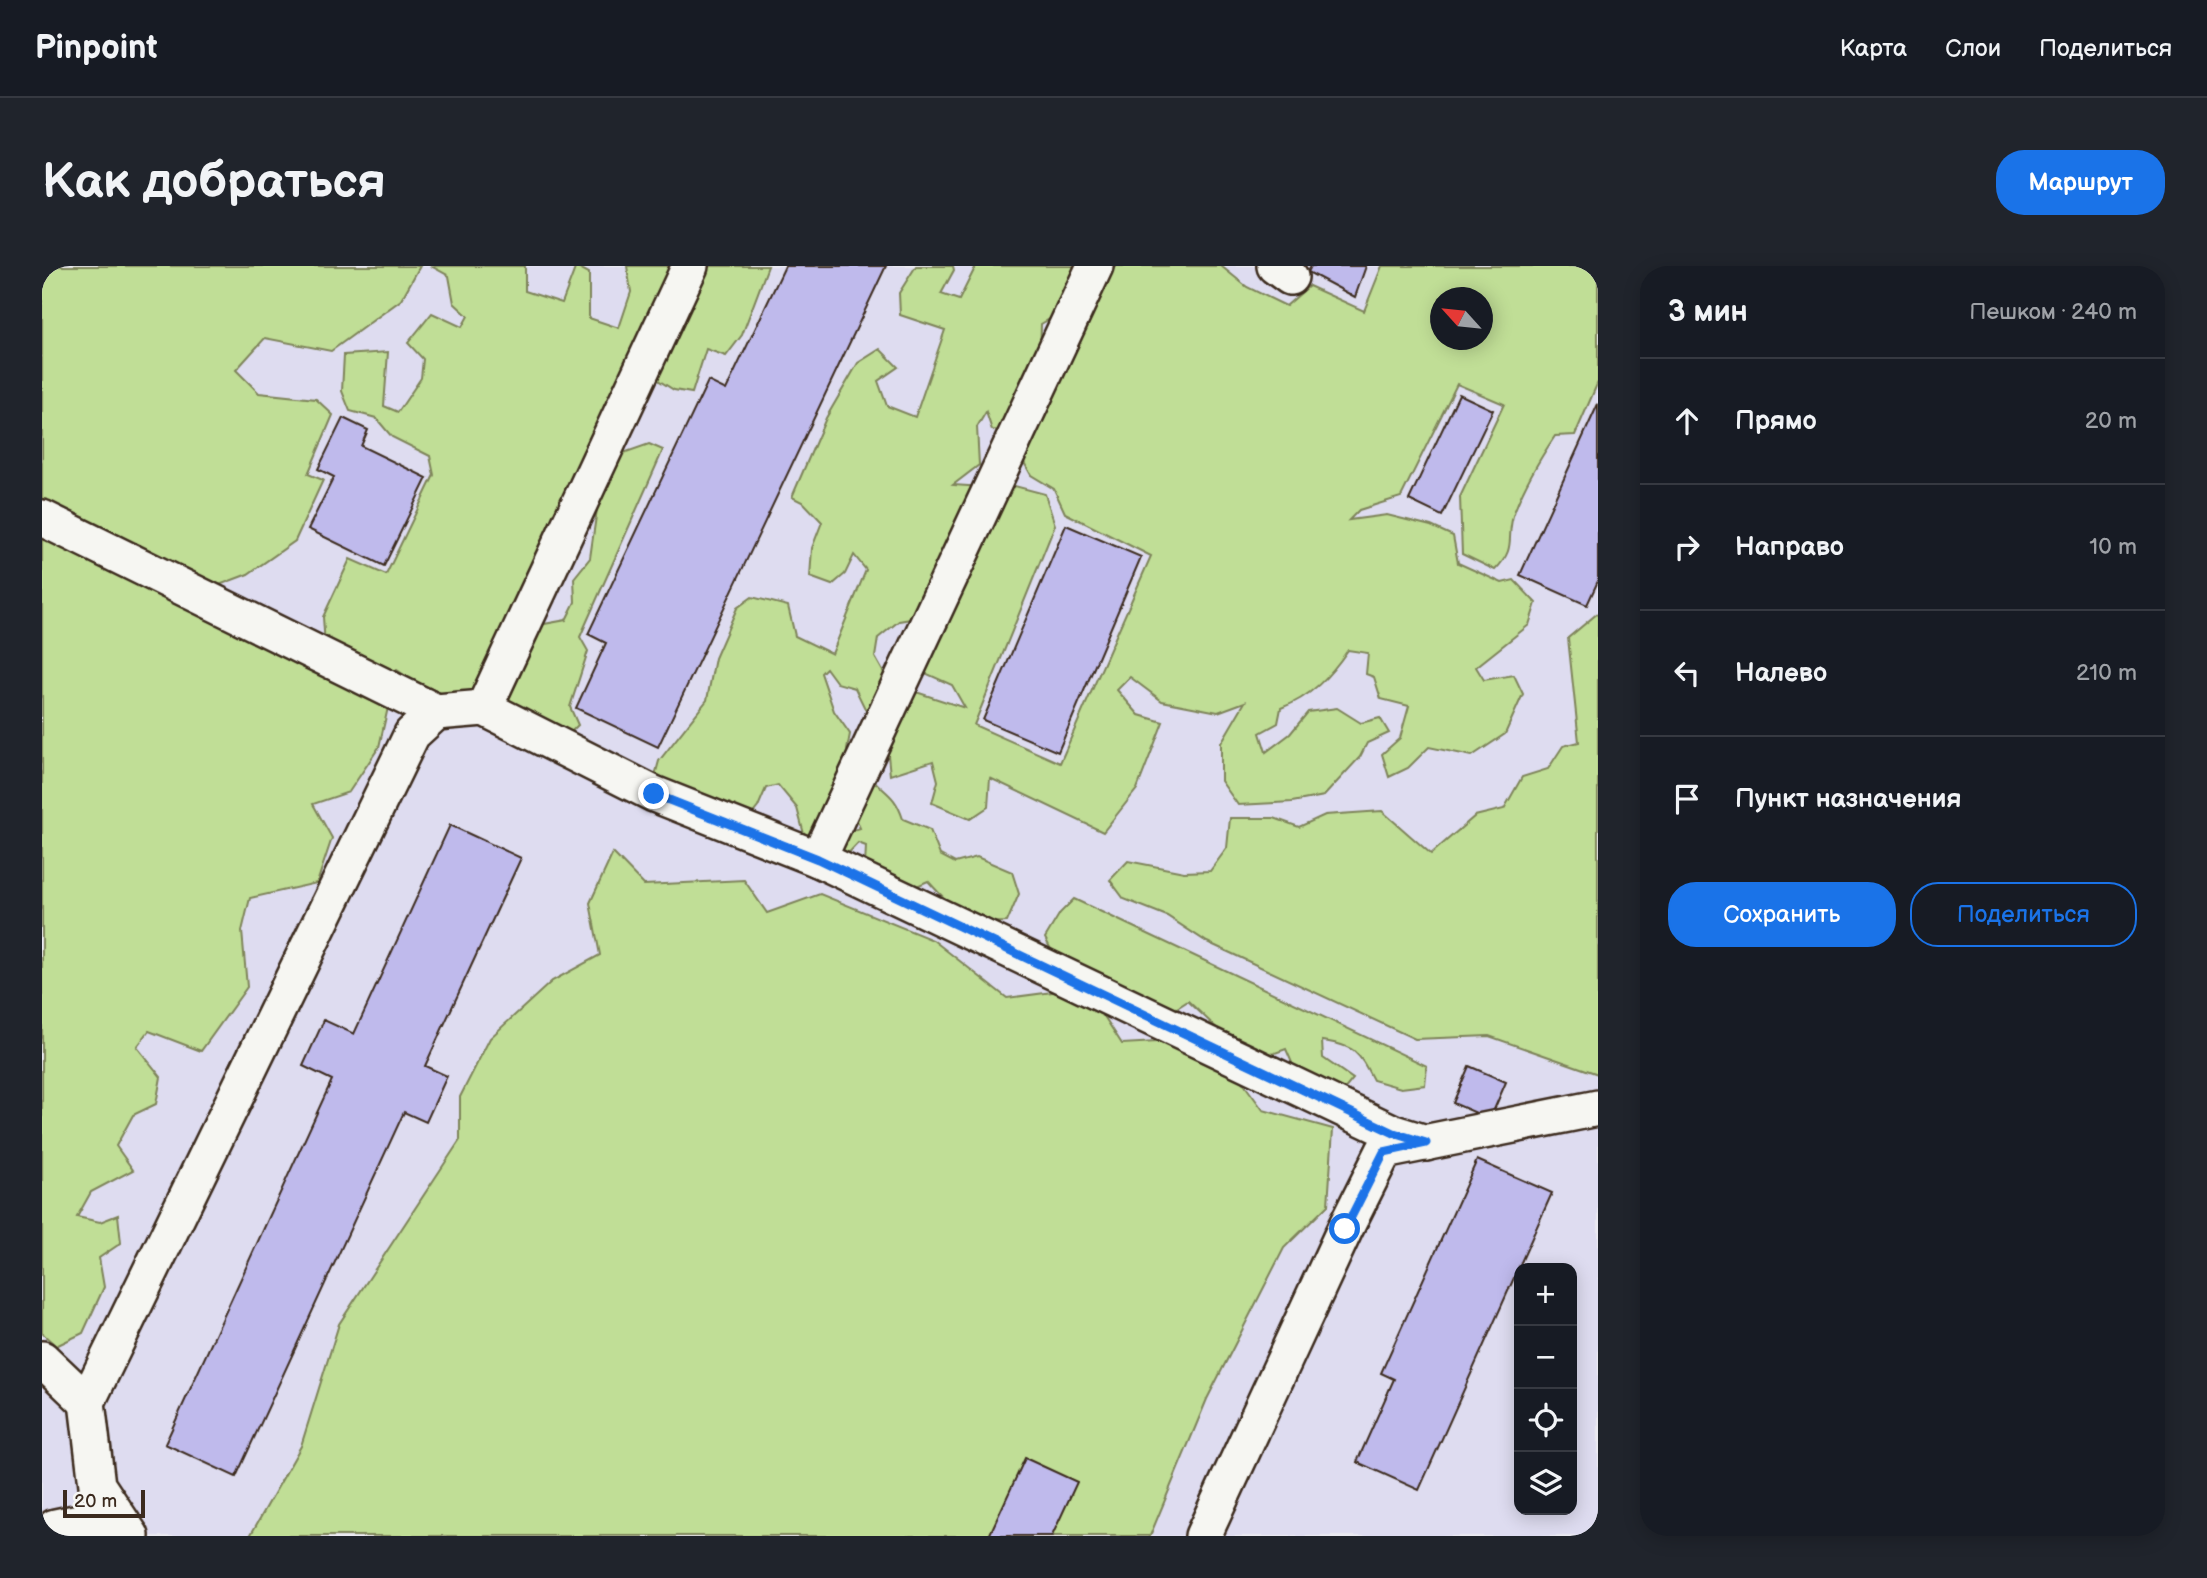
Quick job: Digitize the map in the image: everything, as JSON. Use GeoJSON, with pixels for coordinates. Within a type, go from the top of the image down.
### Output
{"type":"FeatureCollection","features":[{"type":"Feature","properties":{"kind":"lane"},"geometry":{"type":"LineString","coordinates":[[484,708],[690,266]]}},
{"type":"Feature","properties":{"kind":"lane"},"geometry":{"type":"LineString","coordinates":[[818,859],[1095,266]]}},
{"type":"Feature","properties":{"kind":"lane"},"geometry":{"type":"LineString","coordinates":[[42,518],[436,712],[484,708],[654,794],[818,859],[1394,1133],[1426,1143]]}},
{"type":"Feature","properties":{"kind":"lane"},"geometry":{"type":"LineString","coordinates":[[131,1536],[97,1485],[87,1402],[412,734],[436,712]]}},
{"type":"Feature","properties":{"kind":"lane"},"geometry":{"type":"LineString","coordinates":[[1203,1536],[1345,1229],[1384,1152],[1598,1108]]}},
{"type":"Feature","properties":{"kind":"lane"},"geometry":{"type":"LineString","coordinates":[[42,1359],[87,1402]]}},
{"type":"Feature","properties":{"kind":"lane"},"geometry":{"type":"LineString","coordinates":[[51,1536],[54,1527],[93,1519],[124,1536]]}},
{"type":"Feature","properties":{"kind":"shaded area"},"geometry":{"type":"Polygon","coordinates":[[[42,266],[1598,266],[1598,1536],[42,1536],[42,266]]]}},
{"type":"Feature","properties":{"kind":"green space"},"geometry":{"type":"Polygon","coordinates":[[[42,266],[420,266],[401,300],[331,351],[265,338],[236,370],[259,393],[316,399],[333,415],[308,474],[323,480],[295,541],[248,574],[214,587],[42,505],[42,266]]]}},
{"type":"Feature","properties":{"kind":"green space"},"geometry":{"type":"Polygon","coordinates":[[[431,266],[525,266],[525,291],[562,303],[576,266],[589,273],[589,318],[619,328],[631,292],[627,266],[681,266],[481,696],[438,699],[397,670],[386,677],[325,646],[323,617],[350,559],[386,575],[434,475],[430,456],[392,437],[376,418],[350,411],[342,391],[344,355],[388,352],[384,406],[398,412],[421,378],[423,359],[408,343],[432,313],[462,327],[468,316],[454,303],[449,276],[431,266]]]}},
{"type":"Feature","properties":{"kind":"green space"},"geometry":{"type":"Polygon","coordinates":[[[704,266],[768,266],[742,335],[726,356],[706,349],[692,393],[674,390],[655,378],[704,266]]]}},
{"type":"Feature","properties":{"kind":"green space"},"geometry":{"type":"Polygon","coordinates":[[[916,266],[953,266],[954,270],[941,294],[959,300],[976,266],[1087,266],[1063,311],[1041,324],[1040,362],[1008,431],[992,430],[986,412],[977,427],[979,465],[953,485],[982,487],[922,617],[899,621],[878,638],[875,657],[884,673],[897,675],[873,725],[855,688],[837,683],[826,668],[821,673],[834,711],[850,734],[847,750],[855,763],[816,848],[804,834],[797,808],[778,785],[766,788],[758,807],[750,817],[653,783],[659,761],[707,700],[715,658],[737,608],[752,597],[788,606],[795,636],[832,654],[866,570],[854,555],[845,574],[832,585],[810,577],[812,548],[822,522],[804,503],[792,497],[826,418],[858,363],[880,349],[898,367],[878,381],[887,406],[915,417],[945,330],[900,315],[899,293],[916,266]]]}},
{"type":"Feature","properties":{"kind":"green space"},"geometry":{"type":"Polygon","coordinates":[[[1107,266],[1221,266],[1247,287],[1286,306],[1309,286],[1364,311],[1382,266],[1598,266],[1598,382],[1575,435],[1555,436],[1533,472],[1512,519],[1507,554],[1495,570],[1462,554],[1460,497],[1504,404],[1457,384],[1401,497],[1359,510],[1349,520],[1387,515],[1431,526],[1453,536],[1458,563],[1502,583],[1514,580],[1536,603],[1529,625],[1476,667],[1484,680],[1514,675],[1523,694],[1505,734],[1472,756],[1429,747],[1408,768],[1389,777],[1382,754],[1400,738],[1409,706],[1381,699],[1374,677],[1366,674],[1368,653],[1348,650],[1319,685],[1302,698],[1281,708],[1278,723],[1260,733],[1266,752],[1290,734],[1308,712],[1337,708],[1361,723],[1380,718],[1389,733],[1367,743],[1360,757],[1324,796],[1292,802],[1238,805],[1221,781],[1221,743],[1245,702],[1218,712],[1162,701],[1130,677],[1117,690],[1139,715],[1163,722],[1137,789],[1103,832],[990,778],[988,807],[970,819],[932,803],[938,781],[933,761],[890,775],[887,745],[913,691],[965,708],[952,685],[925,673],[934,639],[1007,484],[1045,494],[1055,525],[974,725],[1060,763],[1151,556],[1065,513],[1054,489],[1031,475],[1021,457],[1107,266]]]}},
{"type":"Feature","properties":{"kind":"green space"},"geometry":{"type":"Polygon","coordinates":[[[649,444],[663,450],[580,637],[588,651],[570,707],[578,725],[563,740],[503,698],[539,625],[566,620],[575,602],[574,578],[590,558],[601,481],[609,458],[649,444]]]}},
{"type":"Feature","properties":{"kind":"green space"},"geometry":{"type":"Polygon","coordinates":[[[42,537],[389,703],[379,747],[349,792],[313,804],[332,838],[317,883],[250,898],[242,931],[247,987],[201,1051],[149,1031],[137,1047],[161,1077],[156,1104],[133,1115],[116,1146],[133,1170],[91,1192],[77,1217],[100,1222],[118,1215],[121,1243],[99,1258],[104,1287],[83,1333],[56,1346],[42,1333],[42,537]]]}},
{"type":"Feature","properties":{"kind":"green space"},"geometry":{"type":"Polygon","coordinates":[[[1598,613],[1598,1074],[1489,1036],[1415,1039],[1207,942],[1167,916],[1124,899],[1110,880],[1128,861],[1184,872],[1210,871],[1227,848],[1230,818],[1274,818],[1299,827],[1325,815],[1382,811],[1431,854],[1475,816],[1504,809],[1522,777],[1548,769],[1563,746],[1579,742],[1568,638],[1598,613]]]}},
{"type":"Feature","properties":{"kind":"green space"},"geometry":{"type":"Polygon","coordinates":[[[868,773],[896,803],[903,819],[930,830],[940,855],[955,863],[977,857],[1012,872],[1019,894],[1007,922],[982,921],[962,913],[928,881],[908,890],[865,866],[866,846],[858,843],[842,860],[831,849],[850,831],[860,828],[851,806],[868,773]]]}},
{"type":"Feature","properties":{"kind":"green space"},"geometry":{"type":"Polygon","coordinates":[[[613,853],[644,885],[744,880],[767,913],[820,894],[933,940],[1007,998],[1060,991],[1102,1013],[1122,1044],[1175,1041],[1224,1057],[1263,1110],[1333,1129],[1328,1205],[1284,1248],[1207,1399],[1150,1536],[250,1536],[301,1446],[339,1324],[460,1140],[460,1097],[490,1038],[552,981],[600,955],[590,903],[613,853]]]}},
{"type":"Feature","properties":{"kind":"green space"},"geometry":{"type":"Polygon","coordinates":[[[1074,899],[1427,1066],[1425,1085],[1401,1088],[1373,1080],[1354,1051],[1322,1041],[1323,1058],[1353,1079],[1339,1096],[1299,1079],[1286,1049],[1264,1057],[1240,1050],[1188,1001],[1169,1013],[1057,961],[1045,938],[1060,913],[1074,899]]]}},
{"type":"Feature","properties":{"kind":"building"},"geometry":{"type":"Polygon","coordinates":[[[785,266],[886,266],[658,747],[576,708],[606,643],[588,634],[708,381],[726,390],[785,266]]]}},
{"type":"Feature","properties":{"kind":"building"},"geometry":{"type":"Polygon","coordinates":[[[1311,266],[1366,266],[1355,297],[1308,272],[1311,266]]]}},
{"type":"Feature","properties":{"kind":"building"},"geometry":{"type":"Polygon","coordinates":[[[1459,394],[1493,410],[1442,516],[1409,500],[1459,394]]]}},
{"type":"Feature","properties":{"kind":"building"},"geometry":{"type":"Polygon","coordinates":[[[1598,404],[1598,581],[1587,605],[1520,575],[1598,404]]]}},
{"type":"Feature","properties":{"kind":"building"},"geometry":{"type":"Polygon","coordinates":[[[343,418],[368,430],[361,446],[427,478],[384,566],[308,529],[334,477],[318,469],[343,418]]]}},
{"type":"Feature","properties":{"kind":"building"},"geometry":{"type":"Polygon","coordinates":[[[1066,525],[1141,557],[1058,752],[983,720],[1066,525]]]}},
{"type":"Feature","properties":{"kind":"building"},"geometry":{"type":"Polygon","coordinates":[[[450,825],[521,858],[425,1066],[447,1076],[426,1122],[404,1112],[236,1477],[165,1444],[332,1080],[303,1066],[324,1020],[354,1034],[450,825]]]}},
{"type":"Feature","properties":{"kind":"building"},"geometry":{"type":"Polygon","coordinates":[[[1469,1066],[1506,1082],[1490,1119],[1453,1103],[1469,1066]]]}},
{"type":"Feature","properties":{"kind":"building"},"geometry":{"type":"Polygon","coordinates":[[[1477,1160],[1552,1193],[1521,1263],[1514,1263],[1514,1278],[1419,1490],[1357,1462],[1394,1379],[1381,1373],[1477,1160]]]}},
{"type":"Feature","properties":{"kind":"building"},"geometry":{"type":"Polygon","coordinates":[[[1025,1458],[1077,1482],[1052,1536],[989,1536],[1025,1458]]]}},
{"type":"Feature","properties":{"kind":"route"},"geometry":{"type":"LineString","coordinates":[[654,794],[818,859],[1394,1133],[1426,1143],[1384,1152],[1345,1229]]}}]}
